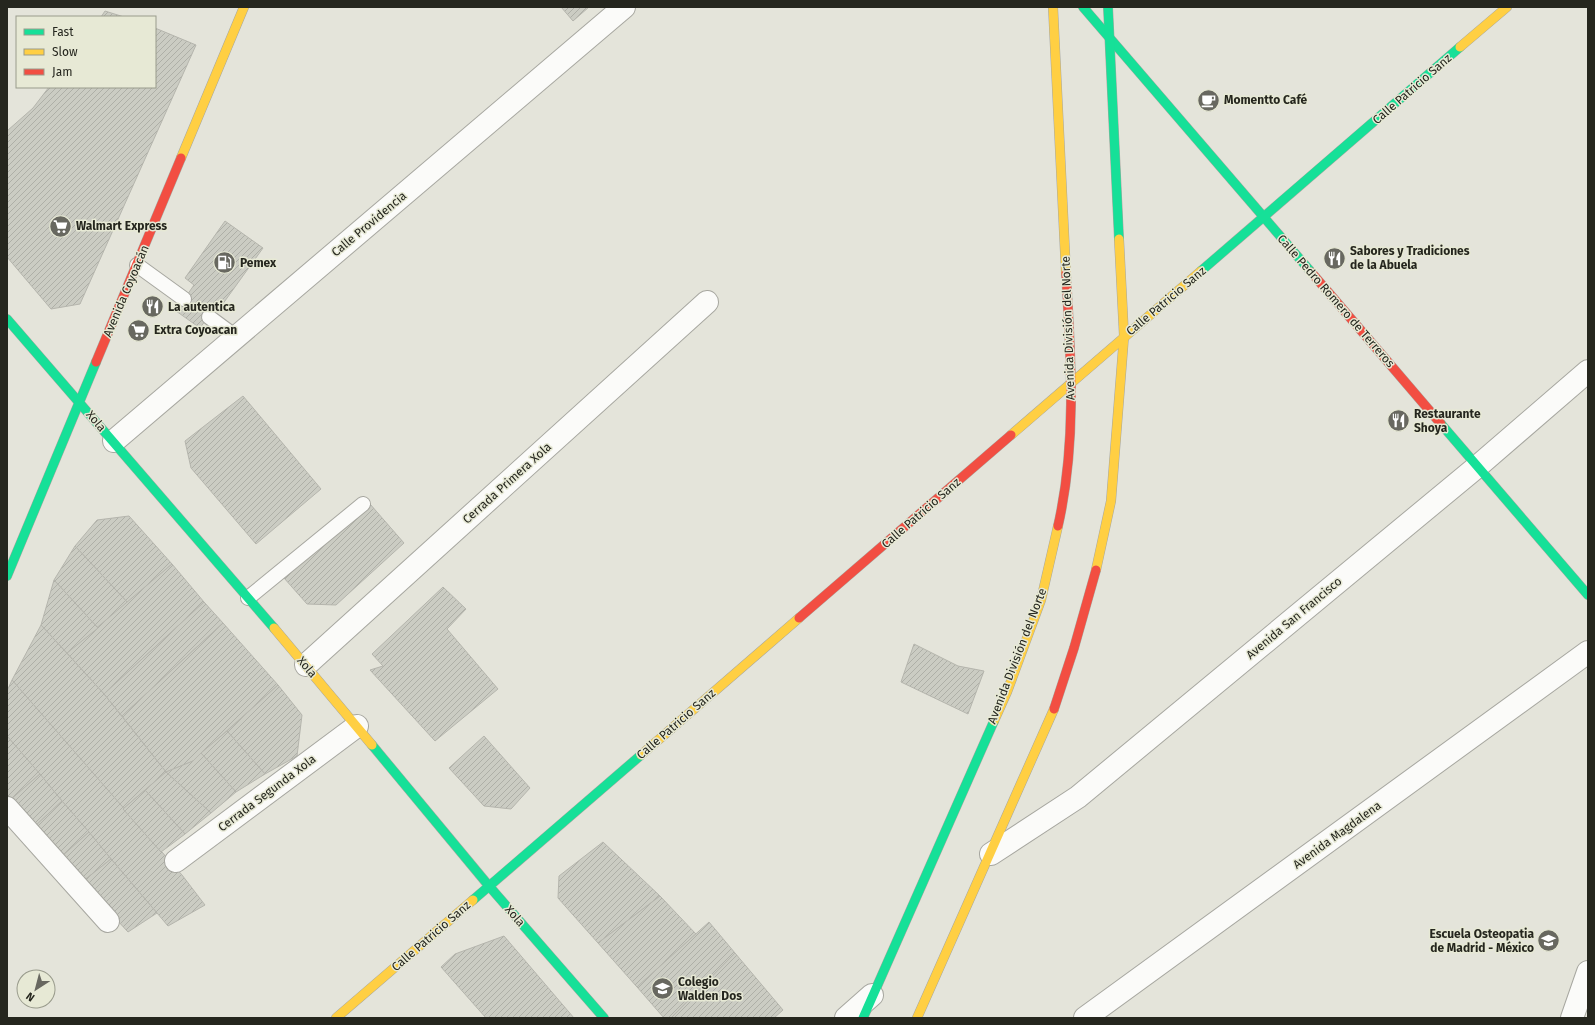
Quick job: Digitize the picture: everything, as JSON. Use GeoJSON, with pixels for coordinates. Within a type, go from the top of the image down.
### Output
{"type":"FeatureCollection","features":[{"type":"Feature","properties":{"kind":"street","name":"Avenida Coyoacán"},"geometry":{"type":"LineString","coordinates":[[7,576],[244,7]]}},
{"type":"Feature","properties":{"kind":"street","name":"Calle Providencia"},"geometry":{"type":"LineString","coordinates":[[114,441],[624,7]]}},
{"type":"Feature","properties":{"kind":"street","name":"Avenida División del Norte"},"geometry":{"type":"LineString","coordinates":[[863,1018],[1007,692],[1041,600],[1059,521],[1068,455],[1072,383],[1053,7]]}},
{"type":"Feature","properties":{"kind":"street","name":"Calle Pedro Romero de Terreros"},"geometry":{"type":"LineString","coordinates":[[1083,7],[1588,595]]}},
{"type":"Feature","properties":{"kind":"street"},"geometry":{"type":"LineString","coordinates":[[917,1018],[1049,723],[1074,648],[1096,571],[1111,501],[1124,336],[1108,7]]}},
{"type":"Feature","properties":{"kind":"street","name":"Calle Patricio Sanz"},"geometry":{"type":"LineString","coordinates":[[336,1018],[1072,383],[1124,336],[1507,7]]}},
{"type":"Feature","properties":{"kind":"street","name":"Cerrada Primera Xola"},"geometry":{"type":"LineString","coordinates":[[306,665],[708,302]]}},
{"type":"Feature","properties":{"kind":"street","name":"Xola"},"geometry":{"type":"LineString","coordinates":[[7,319],[80,401],[306,665],[489,886],[604,1018]]}},
{"type":"Feature","properties":{"kind":"street","name":"Avenida San Francisco"},"geometry":{"type":"LineString","coordinates":[[991,854],[1078,797],[1478,466],[1588,371]]}},
{"type":"Feature","properties":{"kind":"street","name":"Avenida Magdalena"},"geometry":{"type":"LineString","coordinates":[[1085,1018],[1588,652]]}},
{"type":"Feature","properties":{"kind":"street","name":"Cerrada Segunda Xola"},"geometry":{"type":"LineString","coordinates":[[176,861],[357,726]]}},
{"type":"Feature","properties":{"kind":"street"},"geometry":{"type":"LineString","coordinates":[[7,808],[108,921]]}},
{"type":"Feature","properties":{"kind":"street"},"geometry":{"type":"LineString","coordinates":[[1572,1018],[1588,972]]}},
{"type":"Feature","properties":{"kind":"street"},"geometry":{"type":"LineString","coordinates":[[846,1018],[872,995]]}},
{"type":"Feature","properties":{"kind":"lane"},"geometry":{"type":"LineString","coordinates":[[137,265],[184,299]]}},
{"type":"Feature","properties":{"kind":"lane"},"geometry":{"type":"LineString","coordinates":[[209,317],[236,337]]}},
{"type":"Feature","properties":{"kind":"lane"},"geometry":{"type":"LineString","coordinates":[[248,598],[363,504]]}},
{"type":"Feature","properties":{"kind":"building"},"geometry":{"type":"Polygon","coordinates":[[[561,7],[589,7],[573,21],[561,7]]]}},
{"type":"Feature","properties":{"kind":"building"},"geometry":{"type":"Polygon","coordinates":[[[105,11],[121,16],[102,16],[105,11]]]}},
{"type":"Feature","properties":{"kind":"building"},"geometry":{"type":"Polygon","coordinates":[[[156,28],[196,45],[80,304],[51,309],[7,257],[7,131],[33,108],[48,88],[156,88],[156,28]]]}},
{"type":"Feature","properties":{"kind":"building","name":"Pemex"},"geometry":{"type":"Polygon","coordinates":[[[225,221],[263,248],[222,305],[218,303],[200,328],[176,311],[194,285],[185,278],[225,221]]]}},
{"type":"Feature","properties":{"kind":"building"},"geometry":{"type":"Polygon","coordinates":[[[243,396],[321,489],[256,544],[191,468],[185,441],[243,396]]]}},
{"type":"Feature","properties":{"kind":"building"},"geometry":{"type":"Polygon","coordinates":[[[370,504],[404,543],[336,605],[307,604],[284,578],[370,504]]]}},
{"type":"Feature","properties":{"kind":"building"},"geometry":{"type":"Polygon","coordinates":[[[129,516],[172,564],[128,603],[75,546],[97,520],[129,516]]]}},
{"type":"Feature","properties":{"kind":"building"},"geometry":{"type":"Polygon","coordinates":[[[75,546],[128,603],[98,628],[54,580],[75,546]]]}},
{"type":"Feature","properties":{"kind":"building"},"geometry":{"type":"Polygon","coordinates":[[[172,564],[204,602],[104,694],[67,653],[172,564]]]}},
{"type":"Feature","properties":{"kind":"building"},"geometry":{"type":"Polygon","coordinates":[[[54,580],[98,628],[67,653],[41,625],[54,580]]]}},
{"type":"Feature","properties":{"kind":"building"},"geometry":{"type":"Polygon","coordinates":[[[443,587],[466,609],[447,629],[498,689],[435,741],[370,670],[383,666],[372,654],[443,587]]]}},
{"type":"Feature","properties":{"kind":"building"},"geometry":{"type":"Polygon","coordinates":[[[204,602],[223,623],[122,716],[104,694],[204,602]]]}},
{"type":"Feature","properties":{"kind":"building"},"geometry":{"type":"Polygon","coordinates":[[[223,623],[278,685],[193,761],[166,772],[122,716],[223,623]]]}},
{"type":"Feature","properties":{"kind":"building"},"geometry":{"type":"Polygon","coordinates":[[[41,625],[104,694],[166,772],[123,809],[12,680],[41,625]]]}},
{"type":"Feature","properties":{"kind":"building"},"geometry":{"type":"Polygon","coordinates":[[[914,644],[958,666],[984,671],[968,714],[901,682],[914,644]]]}},
{"type":"Feature","properties":{"kind":"building"},"geometry":{"type":"Polygon","coordinates":[[[12,680],[182,875],[205,905],[168,926],[7,736],[7,691],[12,680]]]}},
{"type":"Feature","properties":{"kind":"building"},"geometry":{"type":"Polygon","coordinates":[[[278,685],[302,715],[297,756],[265,774],[227,731],[278,685]]]}},
{"type":"Feature","properties":{"kind":"building"},"geometry":{"type":"Polygon","coordinates":[[[227,731],[265,774],[236,792],[201,753],[227,731]]]}},
{"type":"Feature","properties":{"kind":"building"},"geometry":{"type":"Polygon","coordinates":[[[7,736],[40,774],[9,801],[7,798],[7,736]]]}},
{"type":"Feature","properties":{"kind":"building"},"geometry":{"type":"Polygon","coordinates":[[[484,736],[530,788],[511,809],[484,806],[449,768],[484,736]]]}},
{"type":"Feature","properties":{"kind":"building"},"geometry":{"type":"Polygon","coordinates":[[[201,753],[236,792],[211,813],[166,772],[193,761],[201,753]]]}},
{"type":"Feature","properties":{"kind":"building"},"geometry":{"type":"Polygon","coordinates":[[[166,772],[211,813],[185,834],[145,790],[166,772]]]}},
{"type":"Feature","properties":{"kind":"building"},"geometry":{"type":"Polygon","coordinates":[[[40,774],[62,801],[33,828],[9,801],[40,774]]]}},
{"type":"Feature","properties":{"kind":"building"},"geometry":{"type":"Polygon","coordinates":[[[145,790],[185,834],[161,852],[123,809],[145,790]]]}},
{"type":"Feature","properties":{"kind":"building"},"geometry":{"type":"Polygon","coordinates":[[[62,801],[89,832],[60,858],[33,828],[62,801]]]}},
{"type":"Feature","properties":{"kind":"building"},"geometry":{"type":"Polygon","coordinates":[[[89,832],[111,859],[82,882],[60,858],[89,832]]]}},
{"type":"Feature","properties":{"kind":"building"},"geometry":{"type":"Polygon","coordinates":[[[603,842],[660,896],[598,943],[558,898],[559,876],[603,842]]]}},
{"type":"Feature","properties":{"kind":"building"},"geometry":{"type":"Polygon","coordinates":[[[111,859],[157,913],[128,932],[82,882],[111,859]]]}},
{"type":"Feature","properties":{"kind":"building"},"geometry":{"type":"Polygon","coordinates":[[[660,896],[696,934],[637,987],[598,943],[660,896]]]}},
{"type":"Feature","properties":{"kind":"building"},"geometry":{"type":"Polygon","coordinates":[[[709,922],[735,953],[671,1018],[664,1018],[637,987],[709,922]]]}},
{"type":"Feature","properties":{"kind":"building"},"geometry":{"type":"Polygon","coordinates":[[[504,936],[574,1018],[486,1018],[441,967],[455,954],[504,936]]]}},
{"type":"Feature","properties":{"kind":"building"},"geometry":{"type":"Polygon","coordinates":[[[735,953],[783,1010],[774,1018],[671,1018],[735,953]]]}},
{"type":"Feature","properties":{"kind":"traffic: fast"},"geometry":{"type":"LineString","coordinates":[[1083,7],[1311,272]]}},
{"type":"Feature","properties":{"kind":"traffic: fast"},"geometry":{"type":"LineString","coordinates":[[1108,7],[1119,239]]}},
{"type":"Feature","properties":{"kind":"traffic: fast"},"geometry":{"type":"LineString","coordinates":[[1201,271],[1460,47]]}},
{"type":"Feature","properties":{"kind":"traffic: fast"},"geometry":{"type":"LineString","coordinates":[[7,319],[274,628]]}},
{"type":"Feature","properties":{"kind":"traffic: fast"},"geometry":{"type":"LineString","coordinates":[[7,576],[96,362]]}},
{"type":"Feature","properties":{"kind":"traffic: fast"},"geometry":{"type":"LineString","coordinates":[[1441,424],[1588,595]]}},
{"type":"Feature","properties":{"kind":"traffic: fast"},"geometry":{"type":"LineString","coordinates":[[863,1018],[994,721]]}},
{"type":"Feature","properties":{"kind":"traffic: fast"},"geometry":{"type":"LineString","coordinates":[[372,745],[489,886],[604,1018]]}},
{"type":"Feature","properties":{"kind":"traffic: fast"},"geometry":{"type":"LineString","coordinates":[[473,900],[641,755]]}},
{"type":"Feature","properties":{"kind":"traffic: slow"},"geometry":{"type":"LineString","coordinates":[[181,158],[244,7]]}},
{"type":"Feature","properties":{"kind":"traffic: slow"},"geometry":{"type":"LineString","coordinates":[[1053,7],[1066,273]]}},
{"type":"Feature","properties":{"kind":"traffic: slow"},"geometry":{"type":"LineString","coordinates":[[1460,47],[1507,7]]}},
{"type":"Feature","properties":{"kind":"traffic: slow"},"geometry":{"type":"LineString","coordinates":[[1096,570],[1111,501],[1124,336],[1119,239]]}},
{"type":"Feature","properties":{"kind":"traffic: slow"},"geometry":{"type":"LineString","coordinates":[[1011,435],[1201,271]]}},
{"type":"Feature","properties":{"kind":"traffic: slow"},"geometry":{"type":"LineString","coordinates":[[994,721],[1007,692],[1041,600],[1058,526]]}},
{"type":"Feature","properties":{"kind":"traffic: slow"},"geometry":{"type":"LineString","coordinates":[[641,755],[799,618]]}},
{"type":"Feature","properties":{"kind":"traffic: slow"},"geometry":{"type":"LineString","coordinates":[[274,628],[372,745]]}},
{"type":"Feature","properties":{"kind":"traffic: slow"},"geometry":{"type":"LineString","coordinates":[[917,1018],[1054,709]]}},
{"type":"Feature","properties":{"kind":"traffic: slow"},"geometry":{"type":"LineString","coordinates":[[336,1018],[473,900]]}},
{"type":"Feature","properties":{"kind":"traffic: jam"},"geometry":{"type":"LineString","coordinates":[[96,362],[181,158]]}},
{"type":"Feature","properties":{"kind":"traffic: jam"},"geometry":{"type":"LineString","coordinates":[[1311,272],[1441,424]]}},
{"type":"Feature","properties":{"kind":"traffic: jam"},"geometry":{"type":"LineString","coordinates":[[1058,526],[1064,495],[1070,432],[1071,368],[1066,273]]}},
{"type":"Feature","properties":{"kind":"traffic: jam"},"geometry":{"type":"LineString","coordinates":[[799,618],[1011,435]]}},
{"type":"Feature","properties":{"kind":"traffic: jam"},"geometry":{"type":"LineString","coordinates":[[1054,709],[1074,648],[1096,570]]}},
{"type":"Feature","properties":{"kind":"place","name":"Momentto Café"},"geometry":{"type":"Point","coordinates":[1208,100]}},
{"type":"Feature","properties":{"kind":"place","name":"Walmart Express"},"geometry":{"type":"Point","coordinates":[60,226]}},
{"type":"Feature","properties":{"kind":"place","name":"Sabores y Tradiciones de la Abuela"},"geometry":{"type":"Point","coordinates":[1334,258]}},
{"type":"Feature","properties":{"kind":"place","name":"Pemex"},"geometry":{"type":"Point","coordinates":[224,263]}},
{"type":"Feature","properties":{"kind":"place","name":"La autentica"},"geometry":{"type":"Point","coordinates":[152,307]}},
{"type":"Feature","properties":{"kind":"place","name":"Extra Coyoacan"},"geometry":{"type":"Point","coordinates":[139,330]}},
{"type":"Feature","properties":{"kind":"place","name":"Restaurante Shoya"},"geometry":{"type":"Point","coordinates":[1398,421]}},
{"type":"Feature","properties":{"kind":"place","name":"Escuela Osteopatia de Madrid - México"},"geometry":{"type":"Point","coordinates":[1549,941]}},
{"type":"Feature","properties":{"kind":"place","name":"Colegio Walden Dos"},"geometry":{"type":"Point","coordinates":[663,989]}}]}
